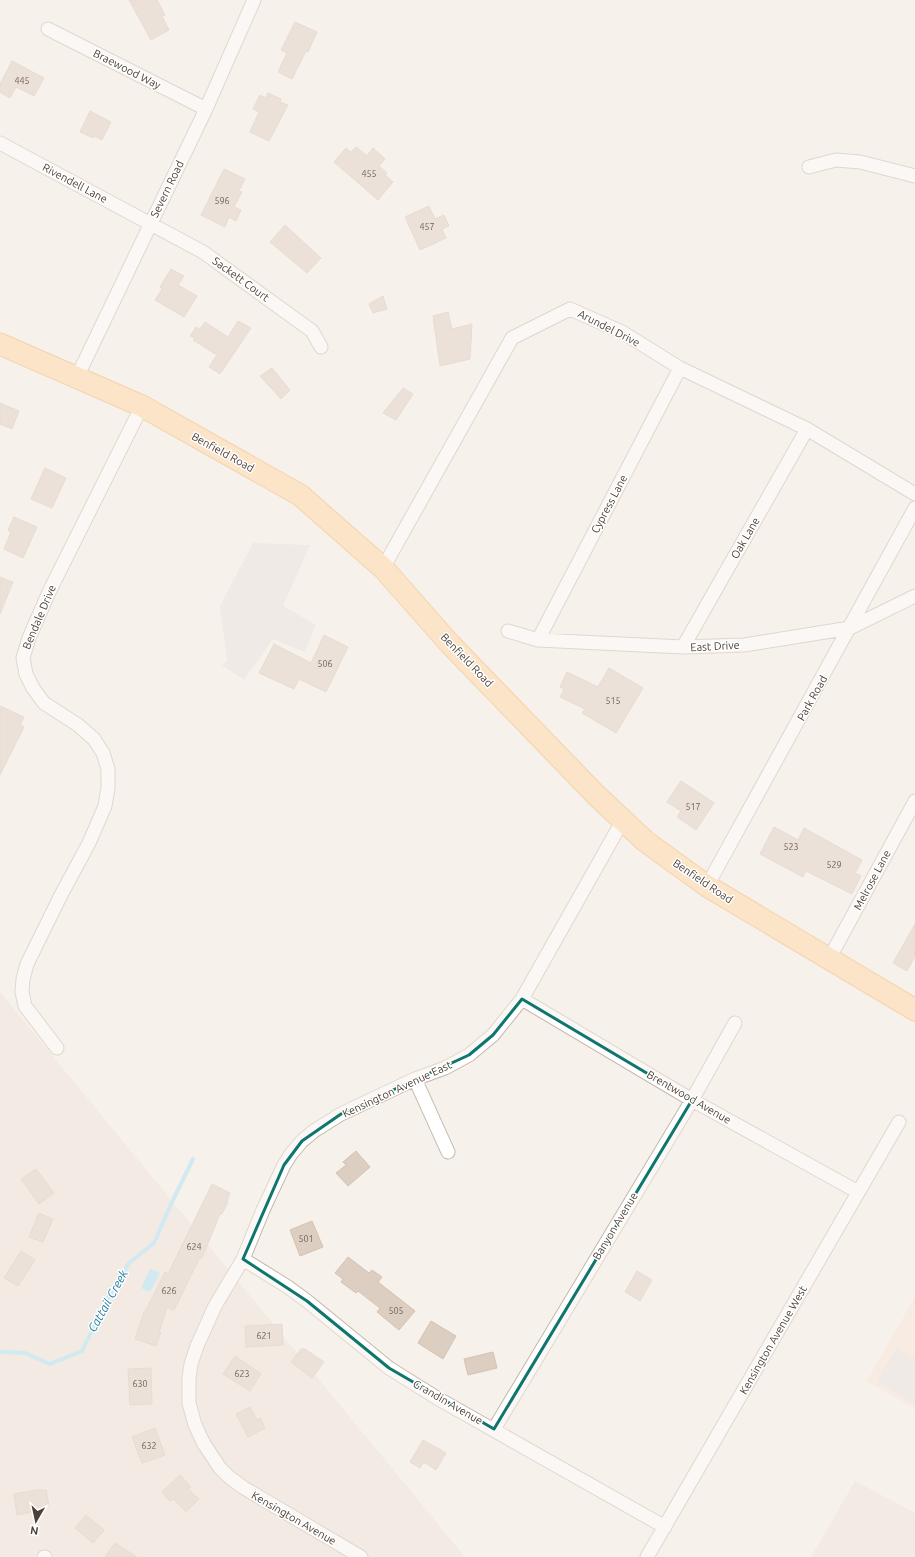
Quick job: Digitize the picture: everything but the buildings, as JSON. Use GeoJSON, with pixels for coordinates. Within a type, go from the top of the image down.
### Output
{"type":"FeatureCollection","features":[{"type":"Feature","properties":{"kind":"main road","name":"Benfield Road"},"geometry":{"type":"LineString","coordinates":[[0,344],[142,406],[300,495],[383,568],[450,644],[596,795],[645,841],[707,886],[915,1010]]}},
{"type":"Feature","properties":{"kind":"street","name":"Severn Road"},"geometry":{"type":"LineString","coordinates":[[77,377],[206,109],[254,0]]}},
{"type":"Feature","properties":{"kind":"street","name":"Braewood Way"},"geometry":{"type":"LineString","coordinates":[[48,29],[206,109]]}},
{"type":"Feature","properties":{"kind":"street","name":"Rivendell Lane"},"geometry":{"type":"LineString","coordinates":[[0,143],[151,224]]}},
{"type":"Feature","properties":{"kind":"street"},"geometry":{"type":"LineString","coordinates":[[809,167],[836,160],[860,162],[915,176]]}},
{"type":"Feature","properties":{"kind":"street","name":"Sackett Court"},"geometry":{"type":"LineString","coordinates":[[151,224],[203,252],[312,331],[322,348]]}},
{"type":"Feature","properties":{"kind":"street","name":"Arundel Drive"},"geometry":{"type":"LineString","coordinates":[[383,568],[512,338],[570,309],[622,332],[680,368],[807,429],[915,494]]}},
{"type":"Feature","properties":{"kind":"street","name":"Cypress Lane"},"geometry":{"type":"LineString","coordinates":[[538,640],[680,368]]}},
{"type":"Feature","properties":{"kind":"street","name":"Bendale Drive"},"geometry":{"type":"LineString","coordinates":[[57,1048],[25,1006],[22,992],[23,979],[27,964],[61,895],[89,843],[106,806],[108,769],[104,753],[94,739],[78,725],[44,703],[40,698],[26,674],[23,658],[29,638],[49,592],[142,406]]}},
{"type":"Feature","properties":{"kind":"street","name":"Oak Lane"},"geometry":{"type":"LineString","coordinates":[[683,647],[807,429]]}},
{"type":"Feature","properties":{"kind":"street","name":"Park Road"},"geometry":{"type":"LineString","coordinates":[[707,886],[915,508]]}},
{"type":"Feature","properties":{"kind":"street","name":"East Drive"},"geometry":{"type":"LineString","coordinates":[[508,631],[538,640],[683,647],[744,645],[850,628],[915,596]]}},
{"type":"Feature","properties":{"kind":"street","name":"Melrose Lane"},"geometry":{"type":"LineString","coordinates":[[829,959],[915,801]]}},
{"type":"Feature","properties":{"kind":"street","name":"Kensington Avenue East"},"geometry":{"type":"LineString","coordinates":[[229,1477],[220,1468],[195,1425],[189,1403],[189,1378],[191,1364],[197,1346],[215,1306],[243,1259],[263,1210],[284,1165],[302,1141],[314,1131],[341,1114],[415,1079],[445,1068],[469,1055],[493,1035],[522,999],[623,820]]}},
{"type":"Feature","properties":{"kind":"street","name":"Brentwood Avenue"},"geometry":{"type":"LineString","coordinates":[[522,999],[692,1100],[858,1192]]}},
{"type":"Feature","properties":{"kind":"street","name":"Banyon Avenue"},"geometry":{"type":"LineString","coordinates":[[494,1428],[692,1100],[735,1023]]}},
{"type":"Feature","properties":{"kind":"street"},"geometry":{"type":"LineString","coordinates":[[415,1079],[448,1152]]}},
{"type":"Feature","properties":{"kind":"street","name":"Kensington Avenue West"},"geometry":{"type":"LineString","coordinates":[[647,1557],[899,1122]]}},
{"type":"Feature","properties":{"kind":"street","name":"Grandin Avenue"},"geometry":{"type":"LineString","coordinates":[[243,1259],[307,1301],[389,1368],[437,1398],[494,1428],[665,1527]]}},
{"type":"Feature","properties":{"kind":"street","name":"Kensington Avenue"},"geometry":{"type":"LineString","coordinates":[[229,1477],[244,1488],[361,1557]]}},
{"type":"Feature","properties":{"kind":"highlighted area"},"geometry":{"type":"Polygon","coordinates":[[[522,999],[692,1100],[494,1429],[389,1368],[307,1301],[243,1259],[284,1165],[302,1141],[341,1114],[469,1055],[493,1035],[522,999]]]}},
{"type":"Feature","properties":{"kind":"shaded area"},"geometry":{"type":"Polygon","coordinates":[[[253,543],[310,545],[283,606],[316,625],[305,652],[273,639],[244,680],[222,665],[227,661],[220,606],[253,543]]]}},
{"type":"Feature","properties":{"kind":"shaded area"},"geometry":{"type":"Polygon","coordinates":[[[0,992],[465,1557],[0,1557],[0,992]]]}},
{"type":"Feature","properties":{"kind":"shaded area"},"geometry":{"type":"Polygon","coordinates":[[[915,1297],[915,1409],[867,1381],[915,1297]]]}},
{"type":"Feature","properties":{"kind":"shaded area"},"geometry":{"type":"Polygon","coordinates":[[[896,1348],[915,1359],[915,1405],[877,1382],[896,1348]]]}},
{"type":"Feature","properties":{"kind":"shaded area"},"geometry":{"type":"Polygon","coordinates":[[[855,1481],[915,1513],[915,1557],[811,1557],[855,1481]]]}},
{"type":"Feature","properties":{"kind":"water"},"geometry":{"type":"Polygon","coordinates":[[[150,1269],[160,1273],[150,1292],[141,1288],[150,1269]]]}},
{"type":"Feature","properties":{"kind":"waterway","name":"Cattail Creek"},"geometry":{"type":"LineString","coordinates":[[0,1352],[25,1353],[50,1364],[82,1351],[104,1305],[129,1263],[154,1243],[193,1159]]}}]}
